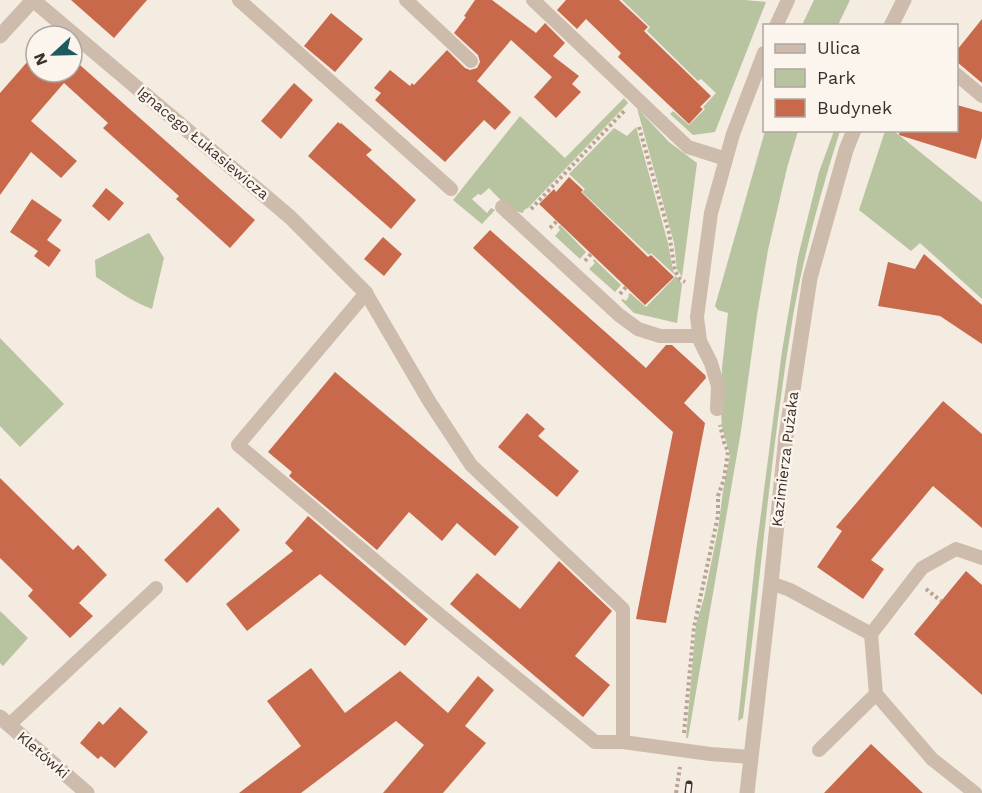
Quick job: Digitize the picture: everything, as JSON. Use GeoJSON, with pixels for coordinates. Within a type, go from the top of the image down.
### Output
{"type":"FeatureCollection","features":[{"type":"Feature","properties":{"kind":"street","name":"Ignacego Łukasiewicza"},"geometry":{"type":"LineString","coordinates":[[0,36],[33,0],[290,217],[366,293]]}},
{"type":"Feature","properties":{"kind":"street"},"geometry":{"type":"LineString","coordinates":[[895,23],[904,0]]}},
{"type":"Feature","properties":{"kind":"street","name":"Kazimierza Pużaka"},"geometry":{"type":"LineString","coordinates":[[747,793],[786,436],[810,278],[853,132]]}},
{"type":"Feature","properties":{"kind":"street","name":"Kletówki"},"geometry":{"type":"LineString","coordinates":[[4,721],[87,793]]}},
{"type":"Feature","properties":{"kind":"lane"},"geometry":{"type":"LineString","coordinates":[[239,0],[451,189]]}},
{"type":"Feature","properties":{"kind":"lane"},"geometry":{"type":"LineString","coordinates":[[406,0],[471,61]]}},
{"type":"Feature","properties":{"kind":"lane"},"geometry":{"type":"LineString","coordinates":[[533,0],[688,147],[726,159]]}},
{"type":"Feature","properties":{"kind":"lane"},"geometry":{"type":"LineString","coordinates":[[777,24],[788,0]]}},
{"type":"Feature","properties":{"kind":"lane"},"geometry":{"type":"LineString","coordinates":[[717,409],[718,386],[711,363],[700,341],[697,317],[711,213],[733,134],[763,58]]}},
{"type":"Feature","properties":{"kind":"lane"},"geometry":{"type":"LineString","coordinates":[[958,75],[982,96]]}},
{"type":"Feature","properties":{"kind":"lane"},"geometry":{"type":"LineString","coordinates":[[502,207],[619,315],[638,328],[660,336],[699,336]]}},
{"type":"Feature","properties":{"kind":"lane"},"geometry":{"type":"LineString","coordinates":[[623,742],[623,609],[471,465],[429,401],[366,293],[238,445],[595,742],[623,742],[751,757]]}},
{"type":"Feature","properties":{"kind":"lane"},"geometry":{"type":"LineString","coordinates":[[975,793],[932,759],[876,694],[871,634],[922,568],[956,549],[982,558]]}},
{"type":"Feature","properties":{"kind":"lane"},"geometry":{"type":"LineString","coordinates":[[771,583],[790,590],[871,634]]}},
{"type":"Feature","properties":{"kind":"lane"},"geometry":{"type":"LineString","coordinates":[[4,721],[156,588]]}},
{"type":"Feature","properties":{"kind":"lane"},"geometry":{"type":"LineString","coordinates":[[819,750],[876,694]]}},
{"type":"Feature","properties":{"kind":"path"},"geometry":{"type":"LineString","coordinates":[[529,218],[532,207],[631,104]]}},
{"type":"Feature","properties":{"kind":"path"},"geometry":{"type":"LineString","coordinates":[[636,117],[669,233],[675,271],[686,283]]}},
{"type":"Feature","properties":{"kind":"path"},"geometry":{"type":"LineString","coordinates":[[676,793],[694,627],[718,516],[718,496],[724,478],[728,452],[723,441],[717,409]]}},
{"type":"Feature","properties":{"kind":"path"},"geometry":{"type":"LineString","coordinates":[[918,597],[926,588],[941,601]]}},
{"type":"Feature","properties":{"kind":"green space"},"geometry":{"type":"Polygon","coordinates":[[[622,0],[766,2],[715,132],[693,135],[670,114],[673,111],[689,125],[705,109],[703,107],[716,93],[701,79],[698,81],[647,31],[650,27],[622,0]]]}},
{"type":"Feature","properties":{"kind":"green space"},"geometry":{"type":"Polygon","coordinates":[[[814,0],[850,0],[838,24],[802,24],[814,0]]]}},
{"type":"Feature","properties":{"kind":"green space"},"geometry":{"type":"Polygon","coordinates":[[[624,98],[628,103],[523,213],[509,207],[489,188],[472,199],[487,213],[491,208],[495,210],[482,224],[453,200],[520,116],[565,158],[624,98]]]}},
{"type":"Feature","properties":{"kind":"green space"},"geometry":{"type":"Polygon","coordinates":[[[637,108],[669,142],[697,163],[682,277],[677,269],[674,243],[637,108]]]}},
{"type":"Feature","properties":{"kind":"green space"},"geometry":{"type":"Polygon","coordinates":[[[636,127],[675,275],[651,253],[649,255],[582,192],[585,189],[569,174],[614,128],[627,136],[636,127]]]}},
{"type":"Feature","properties":{"kind":"green space"},"geometry":{"type":"Polygon","coordinates":[[[765,132],[798,132],[768,250],[741,431],[688,738],[686,738],[696,624],[704,598],[718,530],[730,455],[722,427],[721,413],[722,368],[728,313],[718,310],[715,306],[765,132]]]}},
{"type":"Feature","properties":{"kind":"green space"},"geometry":{"type":"Polygon","coordinates":[[[834,132],[840,132],[802,269],[793,316],[772,466],[743,718],[738,721],[756,552],[782,351],[798,257],[819,172],[834,132]]]}},
{"type":"Feature","properties":{"kind":"green space"},"geometry":{"type":"Polygon","coordinates":[[[885,132],[895,132],[982,202],[982,299],[920,243],[911,251],[859,210],[885,132]]]}},
{"type":"Feature","properties":{"kind":"green space"},"geometry":{"type":"Polygon","coordinates":[[[560,225],[586,252],[580,259],[555,236],[560,230],[558,227],[560,225]]]}},
{"type":"Feature","properties":{"kind":"green space"},"geometry":{"type":"Polygon","coordinates":[[[149,233],[164,258],[152,309],[130,299],[96,277],[95,260],[149,233]]]}},
{"type":"Feature","properties":{"kind":"green space"},"geometry":{"type":"Polygon","coordinates":[[[594,259],[621,285],[615,292],[589,269],[595,263],[594,259]]]}},
{"type":"Feature","properties":{"kind":"green space"},"geometry":{"type":"Polygon","coordinates":[[[676,276],[682,284],[677,323],[634,313],[621,300],[626,301],[630,293],[646,307],[676,276]]]}},
{"type":"Feature","properties":{"kind":"green space"},"geometry":{"type":"Polygon","coordinates":[[[0,338],[64,404],[20,447],[0,426],[0,338]]]}},
{"type":"Feature","properties":{"kind":"green space"},"geometry":{"type":"Polygon","coordinates":[[[0,611],[28,638],[3,666],[0,663],[0,611]]]}},
{"type":"Feature","properties":{"kind":"building"},"geometry":{"type":"Polygon","coordinates":[[[71,0],[147,0],[114,38],[71,0]]]}},
{"type":"Feature","properties":{"kind":"building"},"geometry":{"type":"Polygon","coordinates":[[[475,0],[492,0],[536,33],[545,23],[565,43],[553,56],[579,76],[572,84],[581,92],[556,118],[534,97],[552,77],[511,40],[477,81],[511,112],[495,130],[484,120],[445,162],[375,100],[381,93],[374,88],[390,70],[410,86],[412,83],[414,85],[447,50],[465,68],[470,70],[477,68],[480,62],[478,55],[454,33],[475,0]]]}},
{"type":"Feature","properties":{"kind":"building"},"geometry":{"type":"Polygon","coordinates":[[[566,0],[619,0],[648,27],[644,31],[711,96],[700,107],[703,109],[689,124],[618,57],[621,53],[586,19],[577,29],[557,10],[566,0]]]}},
{"type":"Feature","properties":{"kind":"building"},"geometry":{"type":"Polygon","coordinates":[[[331,13],[363,39],[335,72],[304,46],[331,13]]]}},
{"type":"Feature","properties":{"kind":"building"},"geometry":{"type":"Polygon","coordinates":[[[982,19],[982,83],[958,63],[958,49],[982,19]]]}},
{"type":"Feature","properties":{"kind":"building"},"geometry":{"type":"Polygon","coordinates":[[[24,66],[24,84],[63,84],[31,121],[77,161],[61,178],[31,152],[0,195],[0,93],[24,66]]]}},
{"type":"Feature","properties":{"kind":"building"},"geometry":{"type":"Polygon","coordinates":[[[84,69],[255,220],[230,248],[176,199],[179,196],[103,128],[108,123],[65,84],[84,84],[84,69]]]}},
{"type":"Feature","properties":{"kind":"building"},"geometry":{"type":"Polygon","coordinates":[[[294,83],[313,100],[281,139],[261,121],[294,83]]]}},
{"type":"Feature","properties":{"kind":"building"},"geometry":{"type":"Polygon","coordinates":[[[958,105],[982,112],[982,138],[976,159],[899,135],[900,132],[958,132],[958,105]]]}},
{"type":"Feature","properties":{"kind":"building"},"geometry":{"type":"Polygon","coordinates":[[[338,122],[372,150],[366,155],[416,200],[391,229],[308,156],[338,122]]]}},
{"type":"Feature","properties":{"kind":"building"},"geometry":{"type":"Polygon","coordinates":[[[569,177],[583,190],[581,192],[648,257],[651,255],[674,277],[645,305],[539,204],[554,189],[556,192],[569,177]]]}},
{"type":"Feature","properties":{"kind":"building"},"geometry":{"type":"Polygon","coordinates":[[[106,188],[124,203],[109,221],[92,206],[106,188]]]}},
{"type":"Feature","properties":{"kind":"building"},"geometry":{"type":"Polygon","coordinates":[[[32,199],[62,220],[47,240],[61,250],[49,267],[34,256],[38,251],[10,232],[32,199]]]}},
{"type":"Feature","properties":{"kind":"building"},"geometry":{"type":"Polygon","coordinates":[[[490,230],[646,368],[666,345],[672,345],[705,375],[706,378],[684,403],[705,423],[666,623],[636,619],[673,432],[473,248],[490,230]]]}},
{"type":"Feature","properties":{"kind":"building"},"geometry":{"type":"Polygon","coordinates":[[[383,237],[402,254],[384,276],[364,259],[383,237]]]}},
{"type":"Feature","properties":{"kind":"building"},"geometry":{"type":"Polygon","coordinates":[[[924,254],[982,305],[982,344],[940,316],[878,306],[888,262],[915,269],[924,254]]]}},
{"type":"Feature","properties":{"kind":"building"},"geometry":{"type":"Polygon","coordinates":[[[335,372],[519,527],[495,556],[457,523],[442,541],[409,512],[377,550],[289,476],[292,472],[268,452],[335,372]]]}},
{"type":"Feature","properties":{"kind":"building"},"geometry":{"type":"Polygon","coordinates":[[[943,401],[982,434],[982,528],[933,486],[871,560],[884,569],[863,599],[817,567],[842,531],[836,527],[943,401]]]}},
{"type":"Feature","properties":{"kind":"building"},"geometry":{"type":"Polygon","coordinates":[[[527,413],[545,429],[538,436],[579,471],[557,497],[498,447],[527,413]]]}},
{"type":"Feature","properties":{"kind":"building"},"geometry":{"type":"Polygon","coordinates":[[[0,478],[73,550],[78,545],[107,575],[79,603],[93,616],[70,638],[28,596],[33,590],[0,558],[0,478]]]}},
{"type":"Feature","properties":{"kind":"building"},"geometry":{"type":"Polygon","coordinates":[[[218,507],[240,530],[187,583],[164,560],[218,507]]]}},
{"type":"Feature","properties":{"kind":"building"},"geometry":{"type":"Polygon","coordinates":[[[308,516],[428,619],[405,646],[320,574],[247,631],[226,604],[293,551],[285,543],[308,516]]]}},
{"type":"Feature","properties":{"kind":"building"},"geometry":{"type":"Polygon","coordinates":[[[559,561],[612,611],[575,656],[610,685],[583,717],[450,604],[477,573],[520,609],[559,561]]]}},
{"type":"Feature","properties":{"kind":"building"},"geometry":{"type":"Polygon","coordinates":[[[966,571],[982,585],[982,695],[914,634],[966,571]]]}},
{"type":"Feature","properties":{"kind":"building"},"geometry":{"type":"Polygon","coordinates":[[[311,668],[345,713],[400,671],[448,713],[478,676],[494,690],[465,726],[486,743],[443,793],[383,793],[424,745],[396,721],[301,793],[239,793],[301,746],[267,701],[311,668]]]}},
{"type":"Feature","properties":{"kind":"building"},"geometry":{"type":"Polygon","coordinates":[[[120,707],[148,732],[115,768],[101,756],[98,759],[80,743],[99,721],[103,725],[120,707]]]}},
{"type":"Feature","properties":{"kind":"building"},"geometry":{"type":"Polygon","coordinates":[[[871,744],[923,793],[824,793],[871,744]]]}},
{"type":"Feature","properties":{"kind":"railway"},"geometry":{"type":"LineString","coordinates":[[688,793],[689,784]]}}]}
